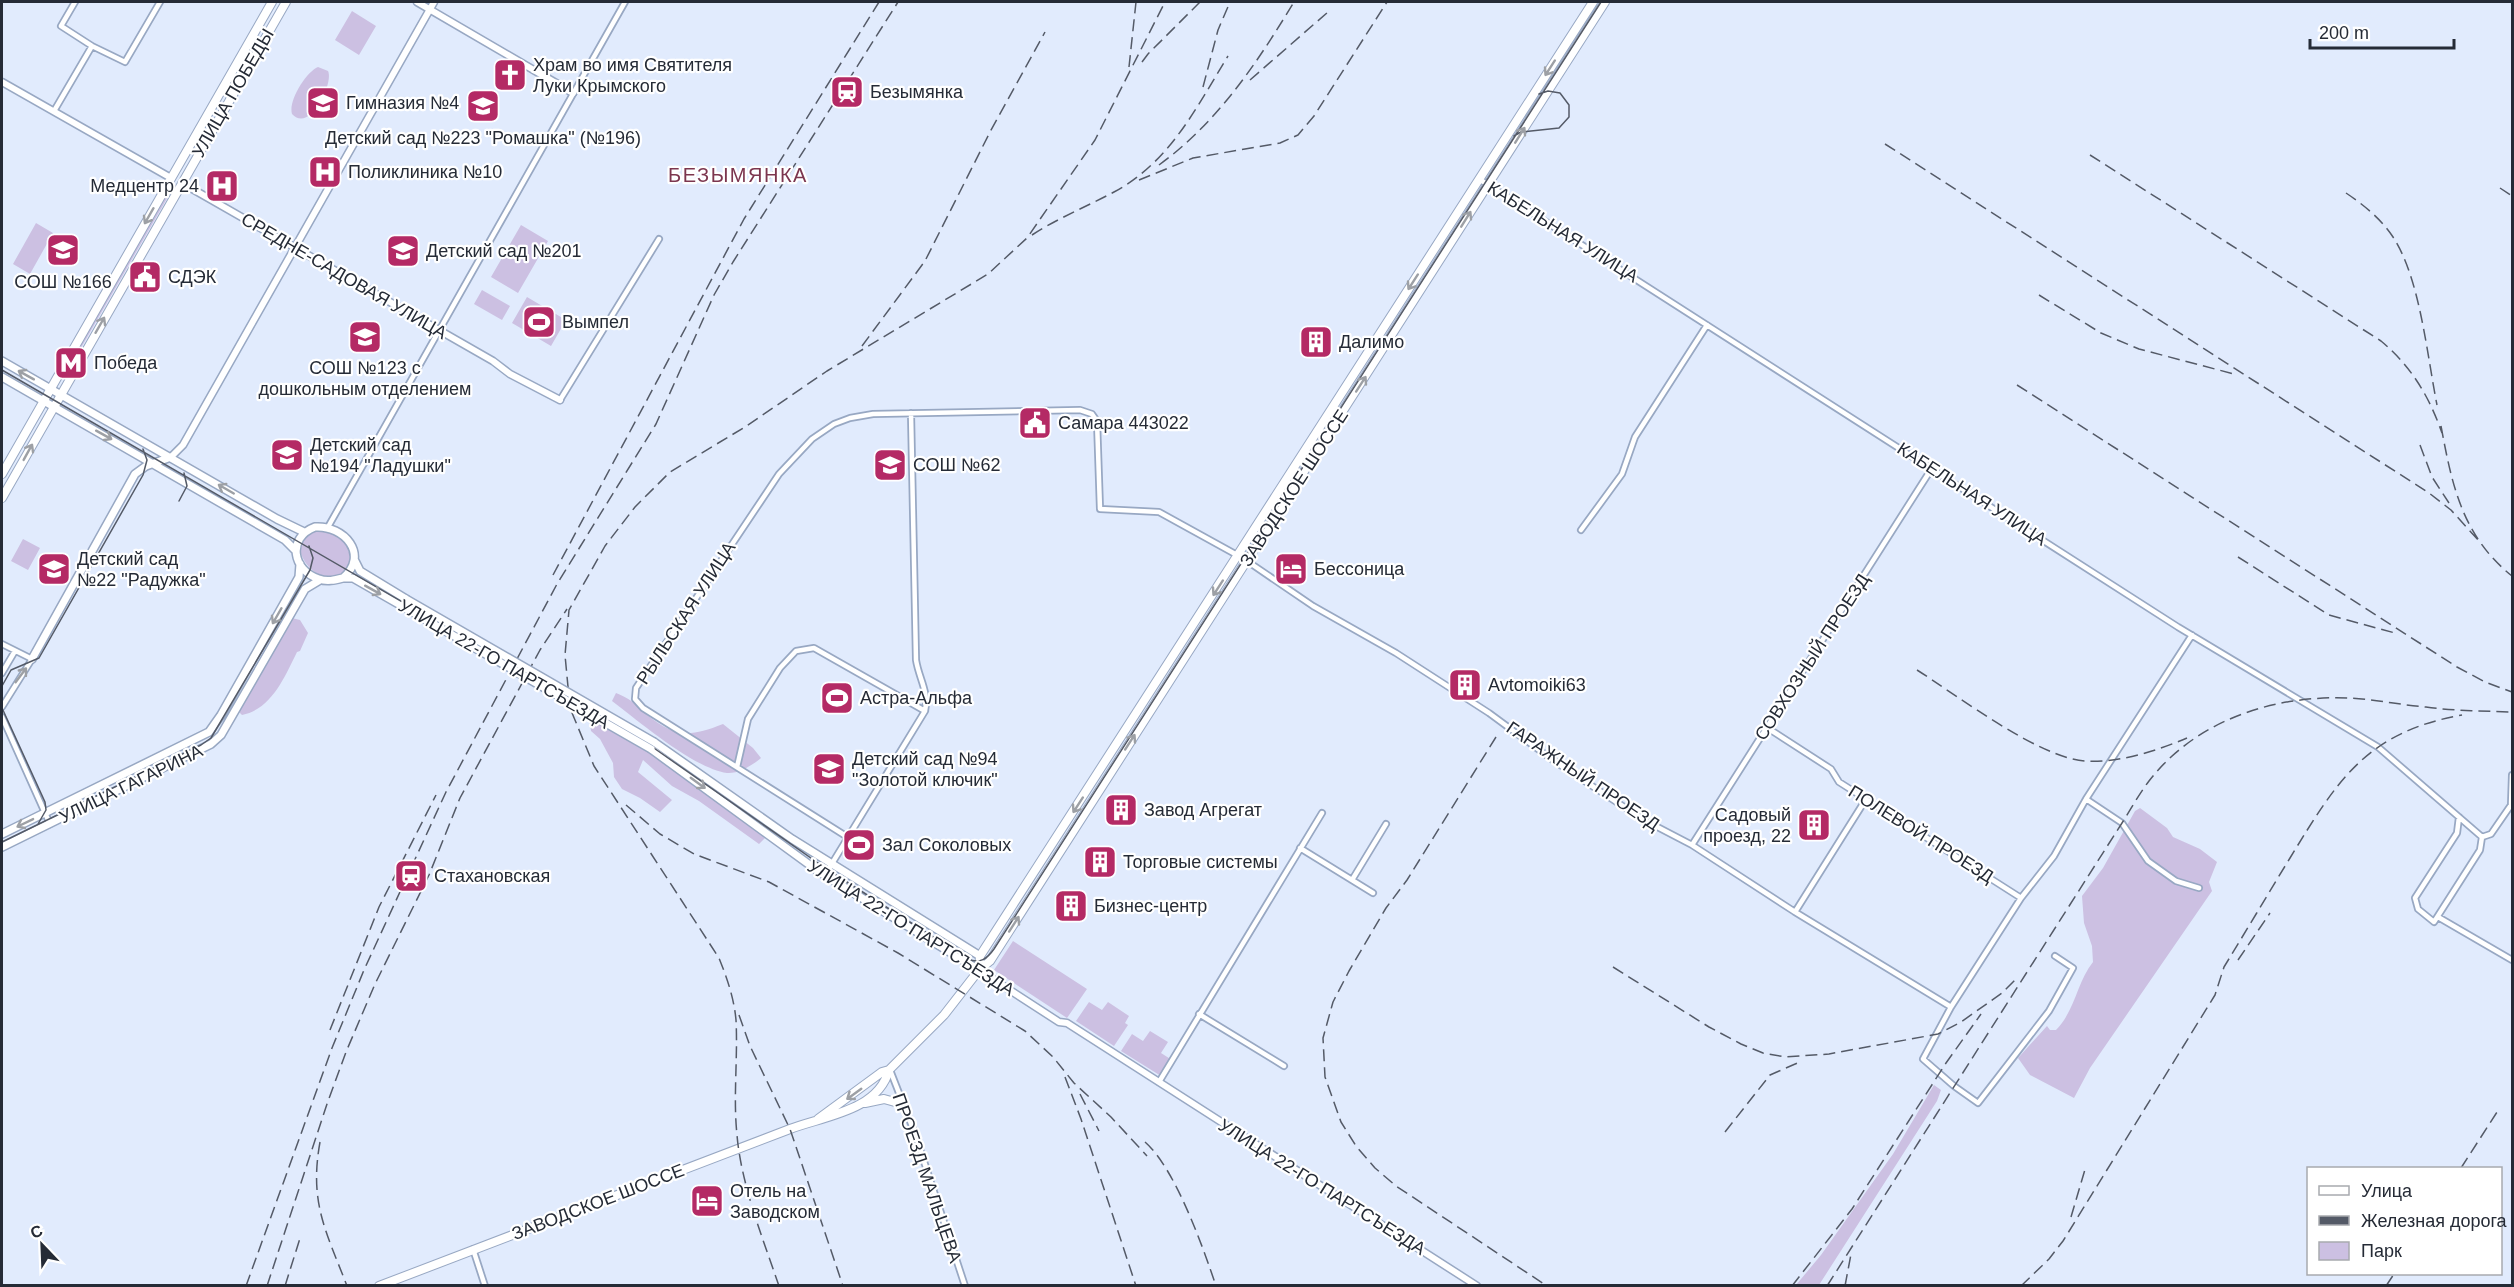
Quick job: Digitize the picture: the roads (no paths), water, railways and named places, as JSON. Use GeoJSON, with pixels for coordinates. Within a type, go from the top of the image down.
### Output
{"type":"FeatureCollection","features":[{"type":"Feature","properties":{"kind":"main road","name":"УЛИЦА ПОБЕДЫ"},"geometry":{"type":"LineString","coordinates":[[2,474],[272,2]]}},
{"type":"Feature","properties":{"kind":"main road","name":"УЛИЦА ПОБЕДЫ"},"geometry":{"type":"LineString","coordinates":[[2,498],[286,2]]}},
{"type":"Feature","properties":{"kind":"main road","name":"ЗАВОДСКОЕ ШОССЕ"},"geometry":{"type":"LineString","coordinates":[[979,970],[980,956],[1593,2]]}},
{"type":"Feature","properties":{"kind":"main road","name":"ЗАВОДСКОЕ ШОССЕ"},"geometry":{"type":"LineString","coordinates":[[379,1286],[818,1119],[831,1117],[864,1103],[886,1080],[889,1070],[944,1015],[979,970],[990,961],[1605,2]]}},
{"type":"Feature","properties":{"kind":"main road"},"geometry":{"type":"LineString","coordinates":[[1569,39],[1578,44]]}},
{"type":"Feature","properties":{"kind":"main road","name":"СРЕДНЕ-САДОВАЯ УЛИЦА"},"geometry":{"type":"LineString","coordinates":[[171,178],[182,183]]}},
{"type":"Feature","properties":{"kind":"main road"},"geometry":{"type":"LineString","coordinates":[[2,361],[277,519],[304,532]]}},
{"type":"Feature","properties":{"kind":"main road"},"geometry":{"type":"LineString","coordinates":[[65,363],[67,371],[75,368]]}},
{"type":"Feature","properties":{"kind":"main road"},"geometry":{"type":"LineString","coordinates":[[2,377],[285,540],[296,551]]}},
{"type":"Feature","properties":{"kind":"main road"},"geometry":{"type":"LineString","coordinates":[[27,429],[36,425],[38,434]]}},
{"type":"Feature","properties":{"kind":"main road"},"geometry":{"type":"LineString","coordinates":[[32,660],[135,474],[153,464],[171,458]]}},
{"type":"Feature","properties":{"kind":"main road"},"geometry":{"type":"LineString","coordinates":[[315,527],[328,527],[347,539],[355,561],[351,570],[343,578],[320,580],[306,573],[300,564],[296,551],[297,541],[304,532],[315,527]]}},
{"type":"Feature","properties":{"kind":"main road"},"geometry":{"type":"LineString","coordinates":[[1239,556],[1247,561]]}},
{"type":"Feature","properties":{"kind":"main road","name":"УЛИЦА 22-ГО ПАРТСЪЕЗДА"},"geometry":{"type":"LineString","coordinates":[[355,561],[360,571],[404,602]]}},
{"type":"Feature","properties":{"kind":"main road","name":"УЛИЦА ГАГАРИНА"},"geometry":{"type":"LineString","coordinates":[[2,834],[209,732],[221,715],[299,577],[300,564]]}},
{"type":"Feature","properties":{"kind":"main road","name":"УЛИЦА 22-ГО ПАРТСЪЕЗДА"},"geometry":{"type":"LineString","coordinates":[[343,578],[353,578],[404,602],[652,746],[792,839],[980,956]]}},
{"type":"Feature","properties":{"kind":"main road","name":"УЛИЦА ГАГАРИНА"},"geometry":{"type":"LineString","coordinates":[[2,847],[198,753],[217,740],[305,590],[320,580]]}},
{"type":"Feature","properties":{"kind":"main road","name":"УЛИЦА 22-ГО ПАРТСЪЕЗДА"},"geometry":{"type":"LineString","coordinates":[[652,746],[825,875],[979,970]]}},
{"type":"Feature","properties":{"kind":"main road"},"geometry":{"type":"LineString","coordinates":[[1105,763],[1114,768]]}},
{"type":"Feature","properties":{"kind":"main road","name":"ЗАВОДСКОЕ ШОССЕ"},"geometry":{"type":"LineString","coordinates":[[818,1119],[882,1072],[889,1070]]}},
{"type":"Feature","properties":{"kind":"main road"},"geometry":{"type":"LineString","coordinates":[[864,1103],[884,1099],[902,1104]]}},
{"type":"Feature","properties":{"kind":"street"},"geometry":{"type":"LineString","coordinates":[[75,2],[61,26],[92,46],[124,62],[160,2]]}},
{"type":"Feature","properties":{"kind":"street"},"geometry":{"type":"LineString","coordinates":[[417,2],[573,93]]}},
{"type":"Feature","properties":{"kind":"street"},"geometry":{"type":"LineString","coordinates":[[171,458],[183,445],[434,2]]}},
{"type":"Feature","properties":{"kind":"street"},"geometry":{"type":"LineString","coordinates":[[328,527],[625,2]]}},
{"type":"Feature","properties":{"kind":"street"},"geometry":{"type":"LineString","coordinates":[[54,111],[92,46]]}},
{"type":"Feature","properties":{"kind":"street","name":"СРЕДНЕ-САДОВАЯ УЛИЦА"},"geometry":{"type":"LineString","coordinates":[[2,82],[171,178]]}},
{"type":"Feature","properties":{"kind":"street","name":"КАБЕЛЬНАЯ УЛИЦА"},"geometry":{"type":"LineString","coordinates":[[1479,179],[2192,635],[2378,747],[2482,837]]}},
{"type":"Feature","properties":{"kind":"street","name":"СРЕДНЕ-САДОВАЯ УЛИЦА"},"geometry":{"type":"LineString","coordinates":[[182,183],[560,400]]}},
{"type":"Feature","properties":{"kind":"street"},"geometry":{"type":"LineString","coordinates":[[560,400],[659,239]]}},
{"type":"Feature","properties":{"kind":"street"},"geometry":{"type":"LineString","coordinates":[[1581,530],[1622,474],[1635,437],[1707,325]]}},
{"type":"Feature","properties":{"kind":"street","name":"РЫЛЬСКАЯ УЛИЦА"},"geometry":{"type":"LineString","coordinates":[[849,838],[643,708],[635,699],[636,688],[770,485],[812,439],[834,423],[873,414],[1080,410],[1092,414],[1097,421],[1100,509],[1159,512],[1239,556]]}},
{"type":"Feature","properties":{"kind":"street"},"geometry":{"type":"LineString","coordinates":[[825,875],[925,711],[926,687],[918,672],[916,660],[911,413]]}},
{"type":"Feature","properties":{"kind":"street","name":"СОВХОЗНЫЙ ПРОЕЗД"},"geometry":{"type":"LineString","coordinates":[[1692,845],[1932,468]]}},
{"type":"Feature","properties":{"kind":"street","name":"ГАРАЖНЫЙ ПРОЕЗД"},"geometry":{"type":"LineString","coordinates":[[1247,561],[1313,606],[1396,653],[1489,713],[1557,763],[1644,820],[1692,845],[1795,912],[1952,1007]]}},
{"type":"Feature","properties":{"kind":"street"},"geometry":{"type":"LineString","coordinates":[[2055,956],[2073,968],[2049,1011],[1978,1103],[1923,1059],[1952,1007],[2021,898],[2054,855],[2086,799],[2192,635]]}},
{"type":"Feature","properties":{"kind":"street"},"geometry":{"type":"LineString","coordinates":[[2,644],[32,660],[2,707]]}},
{"type":"Feature","properties":{"kind":"street"},"geometry":{"type":"LineString","coordinates":[[737,767],[747,719],[780,668],[796,651],[814,648],[925,711]]}},
{"type":"Feature","properties":{"kind":"street"},"geometry":{"type":"LineString","coordinates":[[2,673],[15,651]]}},
{"type":"Feature","properties":{"kind":"street"},"geometry":{"type":"LineString","coordinates":[[2,717],[50,824]]}},
{"type":"Feature","properties":{"kind":"street","name":"ПОЛЕВОЙ ПРОЕЗД"},"geometry":{"type":"LineString","coordinates":[[1766,728],[1831,769],[1839,782],[2021,898]]}},
{"type":"Feature","properties":{"kind":"street"},"geometry":{"type":"LineString","coordinates":[[2459,817],[2457,833],[2415,900],[2418,909],[2434,922],[2480,850],[2482,837],[2491,834],[2511,805],[2512,775]]}},
{"type":"Feature","properties":{"kind":"street"},"geometry":{"type":"LineString","coordinates":[[1795,912],[1866,799]]}},
{"type":"Feature","properties":{"kind":"street"},"geometry":{"type":"LineString","coordinates":[[2086,799],[2121,823],[2148,861],[2176,881],[2199,888]]}},
{"type":"Feature","properties":{"kind":"street"},"geometry":{"type":"LineString","coordinates":[[1159,1082],[1322,813]]}},
{"type":"Feature","properties":{"kind":"street"},"geometry":{"type":"LineString","coordinates":[[1353,880],[1386,824]]}},
{"type":"Feature","properties":{"kind":"street"},"geometry":{"type":"LineString","coordinates":[[1300,848],[1373,893]]}},
{"type":"Feature","properties":{"kind":"street"},"geometry":{"type":"LineString","coordinates":[[2438,917],[2512,960]]}},
{"type":"Feature","properties":{"kind":"street","name":"УЛИЦА 22-ГО ПАРТСЪЕЗДА"},"geometry":{"type":"LineString","coordinates":[[979,970],[1059,1022],[1067,1023],[1477,1286]]}},
{"type":"Feature","properties":{"kind":"street"},"geometry":{"type":"LineString","coordinates":[[1199,1014],[1284,1066]]}},
{"type":"Feature","properties":{"kind":"street","name":"ПРОЕЗД МАЛЬЦЕВА"},"geometry":{"type":"LineString","coordinates":[[889,1070],[918,1143],[965,1286]]}},
{"type":"Feature","properties":{"kind":"street"},"geometry":{"type":"LineString","coordinates":[[473,1249],[485,1286]]}},
{"type":"Feature","properties":{"kind":"tram line"},"geometry":{"type":"LineString","coordinates":[[2,370],[651,746],[828,870],[968,959],[980,961],[994,949],[1601,2]]}},
{"type":"Feature","properties":{"kind":"tram line"},"geometry":{"type":"LineString","coordinates":[[1514,136],[1521,132],[1559,128],[1569,117],[1569,105],[1560,93],[1548,91],[1539,94]]}},
{"type":"Feature","properties":{"kind":"tram line"},"geometry":{"type":"LineString","coordinates":[[2,686],[11,670],[39,658],[143,475],[147,460],[143,449]]}},
{"type":"Feature","properties":{"kind":"tram line"},"geometry":{"type":"LineString","coordinates":[[179,501],[187,486],[184,473]]}},
{"type":"Feature","properties":{"kind":"tram line"},"geometry":{"type":"LineString","coordinates":[[2,842],[201,745],[211,738],[310,570],[313,558],[309,546]]}},
{"type":"Feature","properties":{"kind":"tram line"},"geometry":{"type":"LineString","coordinates":[[2,708],[45,802],[46,810],[38,824]]}},
{"type":"Feature","properties":{"kind":"railway"},"geometry":{"type":"LineString","coordinates":[[553,575],[744,219],[879,2]]}},
{"type":"Feature","properties":{"kind":"railway"},"geometry":{"type":"LineString","coordinates":[[246,1286],[332,1048],[364,970],[446,792],[557,584],[656,424],[714,295],[898,2]]}},
{"type":"Feature","properties":{"kind":"railway"},"geometry":{"type":"LineString","coordinates":[[1129,67],[1136,2]]}},
{"type":"Feature","properties":{"kind":"railway"},"geometry":{"type":"LineString","coordinates":[[779,1286],[754,1211],[739,1154],[735,1106],[736,1020],[730,988],[719,958],[594,766],[570,708],[565,655],[569,610],[605,546],[635,507],[670,472],[745,427],[827,371],[988,274],[1027,238],[1095,140],[1165,2]]}},
{"type":"Feature","properties":{"kind":"railway"},"geometry":{"type":"LineString","coordinates":[[1142,62],[1200,2]]}},
{"type":"Feature","properties":{"kind":"railway"},"geometry":{"type":"LineString","coordinates":[[1203,87],[1218,30],[1230,2]]}},
{"type":"Feature","properties":{"kind":"railway"},"geometry":{"type":"LineString","coordinates":[[1159,165],[1200,130],[1218,111],[1251,69],[1294,2]]}},
{"type":"Feature","properties":{"kind":"railway"},"geometry":{"type":"LineString","coordinates":[[1139,180],[1193,158],[1280,143],[1298,135],[1314,116],[1387,2]]}},
{"type":"Feature","properties":{"kind":"railway"},"geometry":{"type":"LineString","coordinates":[[1250,80],[1328,12]]}},
{"type":"Feature","properties":{"kind":"railway"},"geometry":{"type":"LineString","coordinates":[[862,346],[925,261],[990,132],[1045,32]]}},
{"type":"Feature","properties":{"kind":"railway"},"geometry":{"type":"LineString","coordinates":[[1032,235],[1114,192],[1134,180],[1151,165],[1193,114],[1228,56]]}},
{"type":"Feature","properties":{"kind":"railway"},"geometry":{"type":"LineString","coordinates":[[1885,144],[2429,493],[2451,510],[2479,541]]}},
{"type":"Feature","properties":{"kind":"railway"},"geometry":{"type":"LineString","coordinates":[[2090,155],[2381,341],[2410,371],[2418,383],[2442,433]]}},
{"type":"Feature","properties":{"kind":"railway"},"geometry":{"type":"LineString","coordinates":[[2500,188],[2512,196]]}},
{"type":"Feature","properties":{"kind":"railway"},"geometry":{"type":"LineString","coordinates":[[2346,193],[2366,207],[2383,224],[2402,254],[2416,295],[2437,405]]}},
{"type":"Feature","properties":{"kind":"railway"},"geometry":{"type":"LineString","coordinates":[[2039,295],[2101,333],[2139,349],[2234,374]]}},
{"type":"Feature","properties":{"kind":"railway"},"geometry":{"type":"LineString","coordinates":[[2017,385],[2457,667],[2485,682],[2512,692]]}},
{"type":"Feature","properties":{"kind":"railway"},"geometry":{"type":"LineString","coordinates":[[2441,426],[2455,489],[2470,527],[2481,544],[2512,576]]}},
{"type":"Feature","properties":{"kind":"railway"},"geometry":{"type":"LineString","coordinates":[[2420,445],[2432,477],[2449,503]]}},
{"type":"Feature","properties":{"kind":"railway"},"geometry":{"type":"LineString","coordinates":[[2238,557],[2329,615],[2395,633]]}},
{"type":"Feature","properties":{"kind":"railway"},"geometry":{"type":"LineString","coordinates":[[267,1286],[327,1104],[375,984],[429,875],[460,798],[540,650],[567,609]]}},
{"type":"Feature","properties":{"kind":"railway"},"geometry":{"type":"LineString","coordinates":[[1917,670],[2022,738],[2066,757],[2085,761],[2124,758],[2150,752],[2187,738]]}},
{"type":"Feature","properties":{"kind":"railway"},"geometry":{"type":"LineString","coordinates":[[1827,1286],[2138,796],[2168,760],[2213,727],[2265,707],[2292,701],[2348,698],[2448,709],[2512,712]]}},
{"type":"Feature","properties":{"kind":"railway"},"geometry":{"type":"LineString","coordinates":[[2021,1286],[2049,1259],[2063,1241],[2215,995],[2224,967],[2307,830],[2340,783],[2378,747],[2401,734],[2429,723],[2462,715]]}},
{"type":"Feature","properties":{"kind":"railway"},"geometry":{"type":"LineString","coordinates":[[1496,737],[1407,880],[1386,908],[1333,1002],[1323,1038],[1325,1077],[1341,1122],[1356,1146],[1375,1168],[1396,1186],[1547,1286]]}},
{"type":"Feature","properties":{"kind":"railway"},"geometry":{"type":"LineString","coordinates":[[330,1030],[379,907],[436,795]]}},
{"type":"Feature","properties":{"kind":"railway"},"geometry":{"type":"LineString","coordinates":[[626,805],[660,834],[694,854],[769,882],[898,953],[1025,1031],[1053,1057],[1074,1083],[1111,1117],[1147,1156]]}},
{"type":"Feature","properties":{"kind":"railway"},"geometry":{"type":"LineString","coordinates":[[2238,960],[2270,913]]}},
{"type":"Feature","properties":{"kind":"railway"},"geometry":{"type":"LineString","coordinates":[[1613,967],[1709,1027],[1741,1044],[1763,1053],[1785,1057],[1829,1054],[1938,1034],[1961,1022],[2002,993],[2017,978]]}},
{"type":"Feature","properties":{"kind":"railway"},"geometry":{"type":"LineString","coordinates":[[1792,1286],[1852,1209],[1946,1063],[1981,1014]]}},
{"type":"Feature","properties":{"kind":"railway"},"geometry":{"type":"LineString","coordinates":[[739,1015],[750,1046],[790,1129],[843,1286]]}},
{"type":"Feature","properties":{"kind":"railway"},"geometry":{"type":"LineString","coordinates":[[1725,1132],[1770,1075],[1802,1061]]}},
{"type":"Feature","properties":{"kind":"railway"},"geometry":{"type":"LineString","coordinates":[[1065,1077],[1136,1286]]}},
{"type":"Feature","properties":{"kind":"railway"},"geometry":{"type":"LineString","coordinates":[[1080,1094],[1099,1131]]}},
{"type":"Feature","properties":{"kind":"railway"},"geometry":{"type":"LineString","coordinates":[[2462,1167],[2499,1109]]}},
{"type":"Feature","properties":{"kind":"railway"},"geometry":{"type":"LineString","coordinates":[[320,1142],[317,1163],[318,1200],[326,1232],[347,1286]]}},
{"type":"Feature","properties":{"kind":"railway"},"geometry":{"type":"LineString","coordinates":[[1145,1142],[1167,1170],[1187,1209],[1216,1286]]}},
{"type":"Feature","properties":{"kind":"railway"},"geometry":{"type":"LineString","coordinates":[[2071,1217],[2086,1166]]}},
{"type":"Feature","properties":{"kind":"railway"},"geometry":{"type":"LineString","coordinates":[[285,1286],[301,1235]]}},
{"type":"Feature","properties":{"kind":"railway"},"geometry":{"type":"LineString","coordinates":[[1845,1286],[1851,1254]]}},
{"type":"Feature","properties":{"kind":"railway"},"geometry":{"type":"LineString","coordinates":[[2386,1286],[2393,1275]]}},
{"type":"Feature","properties":{"kind":"place","name":"Храм во имя Святителя Луки Крымского"},"geometry":{"type":"Point","coordinates":[510,75]}},
{"type":"Feature","properties":{"kind":"place","name":"Безымянка"},"geometry":{"type":"Point","coordinates":[847,92]}},
{"type":"Feature","properties":{"kind":"place","name":"Гимназия №4"},"geometry":{"type":"Point","coordinates":[323,103]}},
{"type":"Feature","properties":{"kind":"place","name":"Детский сад №223 \"Ромашка\" (№196)"},"geometry":{"type":"Point","coordinates":[483,106]}},
{"type":"Feature","properties":{"kind":"place","name":"Поликлиника №10"},"geometry":{"type":"Point","coordinates":[325,172]}},
{"type":"Feature","properties":{"kind":"place","name":"Медцентр 24"},"geometry":{"type":"Point","coordinates":[222,186]}},
{"type":"Feature","properties":{"kind":"place","name":"СОШ №166"},"geometry":{"type":"Point","coordinates":[63,250]}},
{"type":"Feature","properties":{"kind":"place","name":"Детский сад №201"},"geometry":{"type":"Point","coordinates":[403,251]}},
{"type":"Feature","properties":{"kind":"place","name":"СДЭК"},"geometry":{"type":"Point","coordinates":[145,277]}},
{"type":"Feature","properties":{"kind":"place","name":"Вымпел"},"geometry":{"type":"Point","coordinates":[539,322]}},
{"type":"Feature","properties":{"kind":"place","name":"СОШ №123 с дошкольным отделением"},"geometry":{"type":"Point","coordinates":[365,337]}},
{"type":"Feature","properties":{"kind":"place","name":"Далимо"},"geometry":{"type":"Point","coordinates":[1316,342]}},
{"type":"Feature","properties":{"kind":"place","name":"Победа"},"geometry":{"type":"Point","coordinates":[71,363]}},
{"type":"Feature","properties":{"kind":"place","name":"Самара 443022"},"geometry":{"type":"Point","coordinates":[1035,423]}},
{"type":"Feature","properties":{"kind":"place","name":"Детский сад №194 \"Ладушки\""},"geometry":{"type":"Point","coordinates":[287,455]}},
{"type":"Feature","properties":{"kind":"place","name":"СОШ №62"},"geometry":{"type":"Point","coordinates":[890,465]}},
{"type":"Feature","properties":{"kind":"place","name":"Детский сад №22 \"Радужка\""},"geometry":{"type":"Point","coordinates":[54,569]}},
{"type":"Feature","properties":{"kind":"place","name":"Бессоница"},"geometry":{"type":"Point","coordinates":[1291,569]}},
{"type":"Feature","properties":{"kind":"place","name":"Avtomoiki63"},"geometry":{"type":"Point","coordinates":[1465,685]}},
{"type":"Feature","properties":{"kind":"place","name":"Астра-Альфа"},"geometry":{"type":"Point","coordinates":[837,698]}},
{"type":"Feature","properties":{"kind":"place","name":"Детский сад №94 \"Золотой ключик\""},"geometry":{"type":"Point","coordinates":[829,769]}},
{"type":"Feature","properties":{"kind":"place","name":"Завод Агрегат"},"geometry":{"type":"Point","coordinates":[1121,810]}},
{"type":"Feature","properties":{"kind":"place","name":"Садовый проезд, 22"},"geometry":{"type":"Point","coordinates":[1814,825]}},
{"type":"Feature","properties":{"kind":"place","name":"Зал Соколовых"},"geometry":{"type":"Point","coordinates":[859,845]}},
{"type":"Feature","properties":{"kind":"place","name":"Торговые системы"},"geometry":{"type":"Point","coordinates":[1100,862]}},
{"type":"Feature","properties":{"kind":"place","name":"Стахановская"},"geometry":{"type":"Point","coordinates":[411,876]}},
{"type":"Feature","properties":{"kind":"place","name":"Бизнес-центр"},"geometry":{"type":"Point","coordinates":[1071,906]}},
{"type":"Feature","properties":{"kind":"place","name":"Отель на Заводском"},"geometry":{"type":"Point","coordinates":[707,1201]}},
{"type":"Feature","properties":{"kind":"district","name":"БЕЗЫМЯНКА"},"geometry":{"type":"Point","coordinates":[738,175]}}]}
